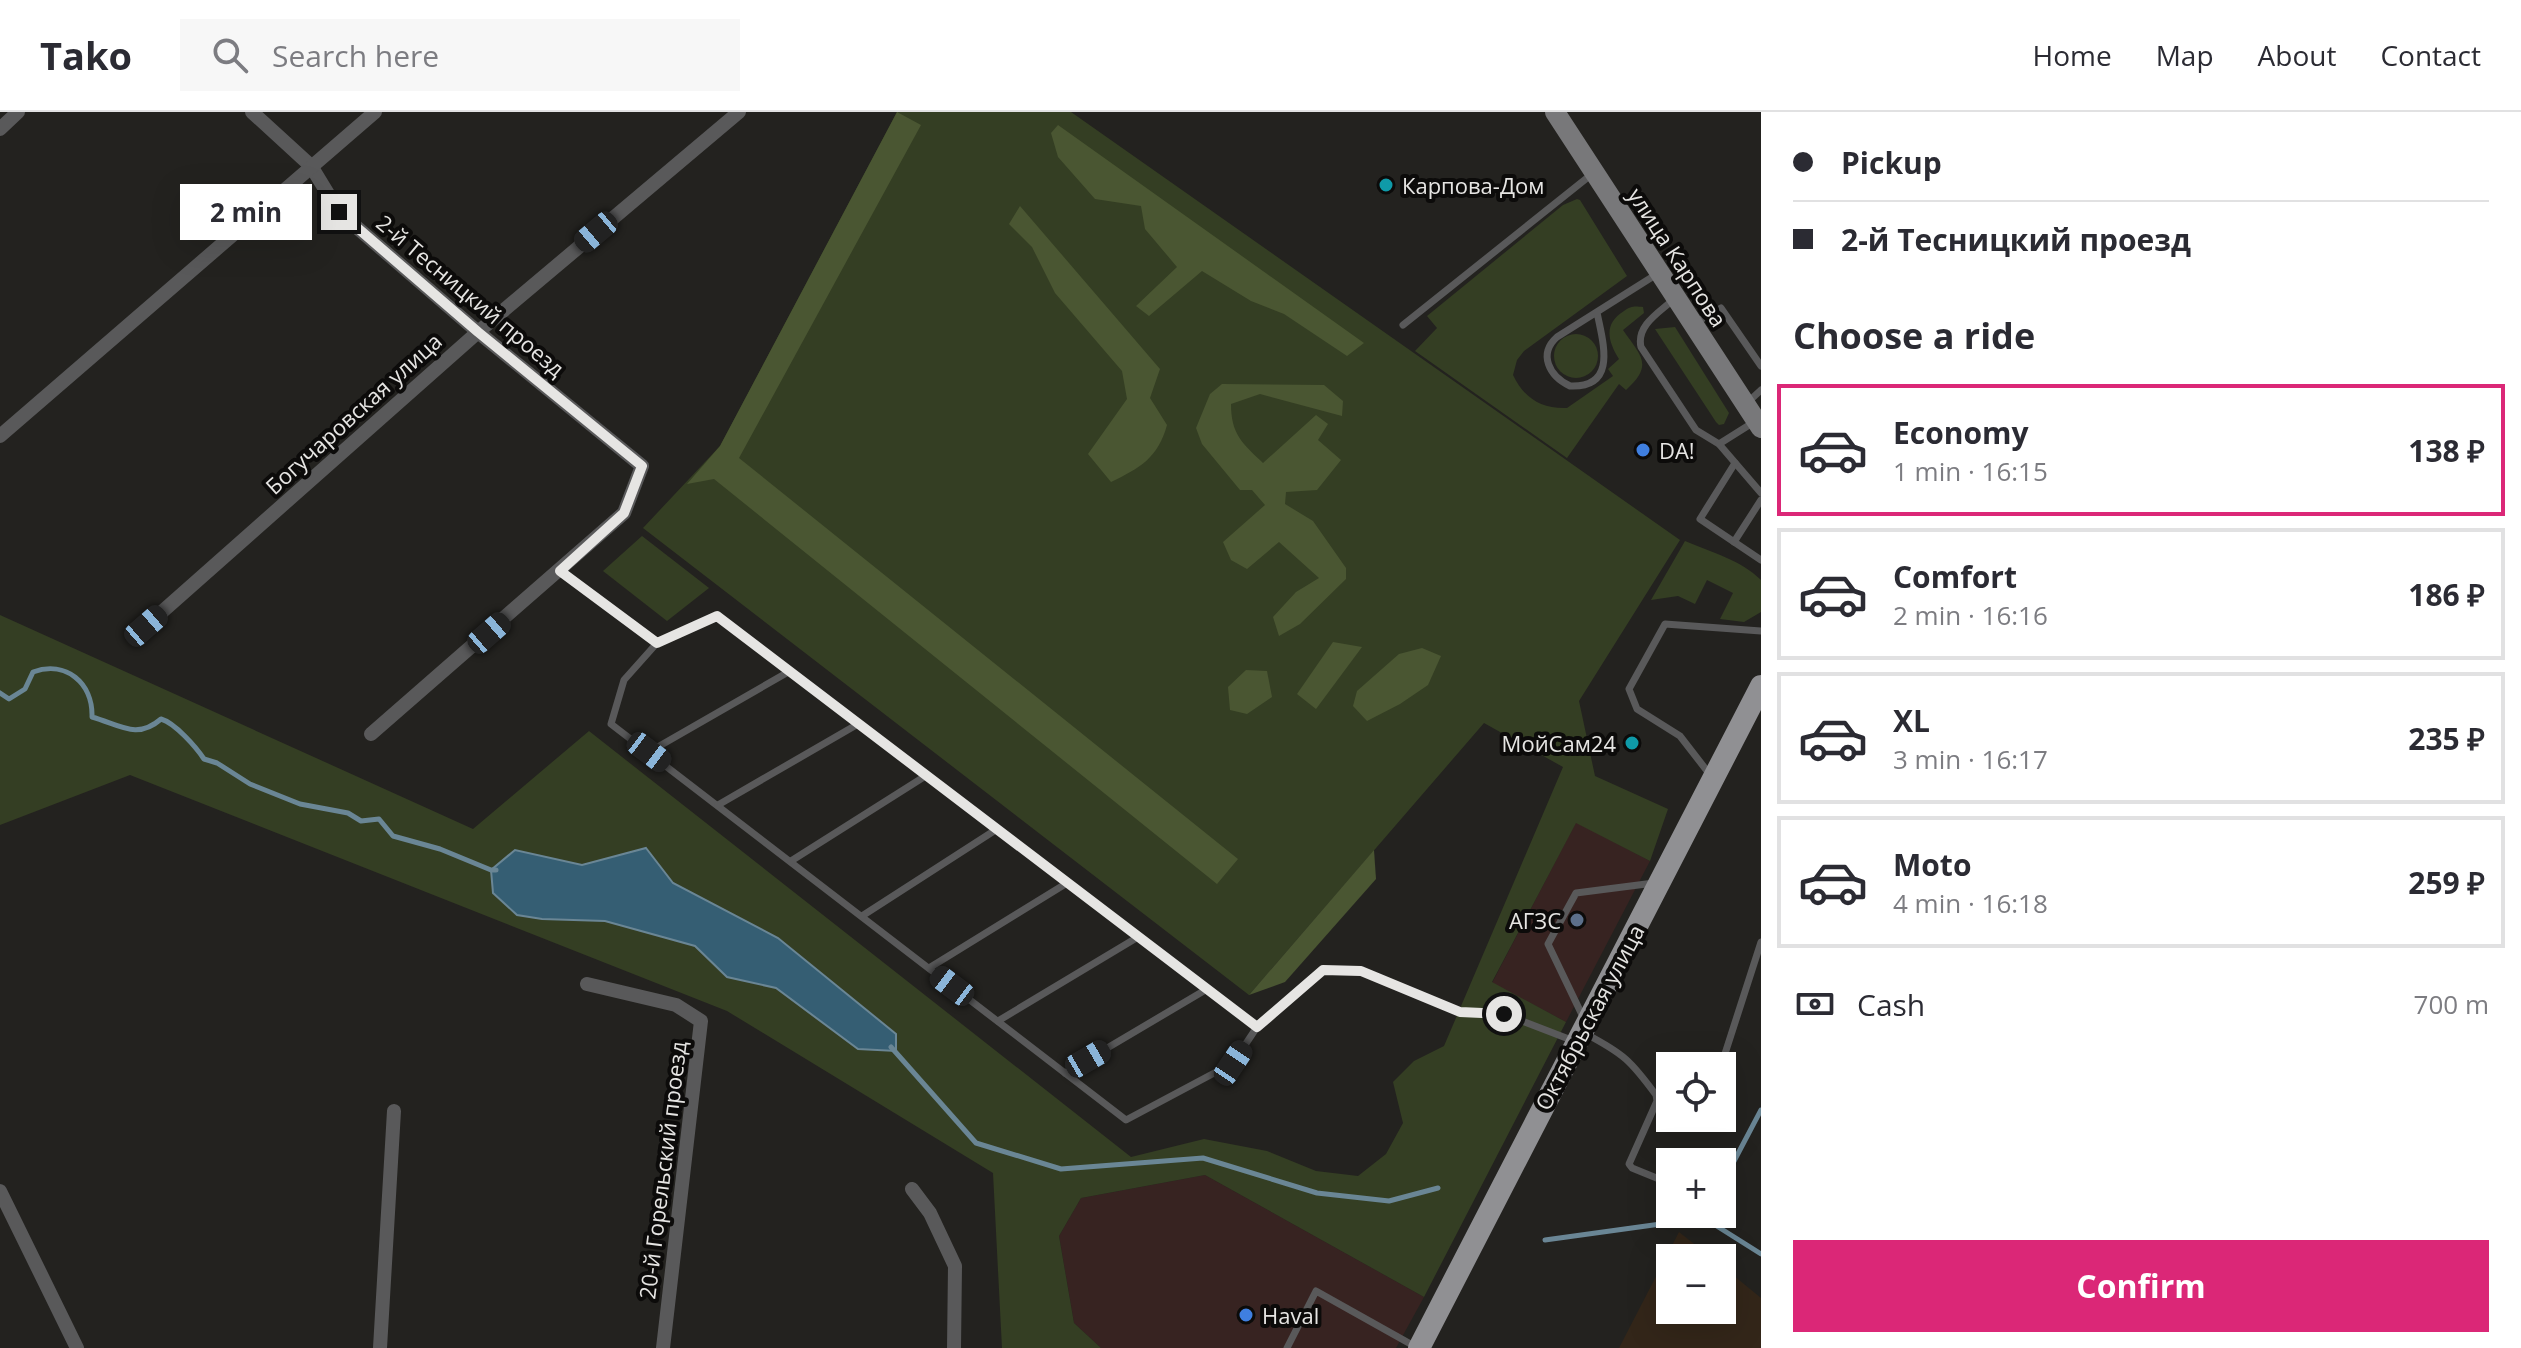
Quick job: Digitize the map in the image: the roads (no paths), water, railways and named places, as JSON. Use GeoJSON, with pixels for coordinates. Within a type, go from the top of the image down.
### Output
{"type":"FeatureCollection","features":[{"type":"Feature","properties":{"kind":"main road","name":"улица Карпова"},"geometry":{"type":"LineString","coordinates":[[1555,112],[1754,418]]}},
{"type":"Feature","properties":{"kind":"main road","name":"Октябрьская улица"},"geometry":{"type":"LineString","coordinates":[[1418,1348],[1761,686]]}},
{"type":"Feature","properties":{"kind":"street"},"geometry":{"type":"LineString","coordinates":[[0,129],[18,112]]}},
{"type":"Feature","properties":{"kind":"street","name":"2-й Тесницкий проезд"},"geometry":{"type":"LineString","coordinates":[[252,112],[311,166],[339,212],[478,332],[642,466],[624,513],[560,571]]}},
{"type":"Feature","properties":{"kind":"street"},"geometry":{"type":"LineString","coordinates":[[0,436],[375,112]]}},
{"type":"Feature","properties":{"kind":"street","name":"Богучаровская улица"},"geometry":{"type":"LineString","coordinates":[[146,626],[478,332],[739,112]]}},
{"type":"Feature","properties":{"kind":"street"},"geometry":{"type":"LineString","coordinates":[[371,734],[560,571]]}},
{"type":"Feature","properties":{"kind":"street","name":"20-й Горельский проезд"},"geometry":{"type":"LineString","coordinates":[[587,984],[676,1005],[701,1021],[663,1348]]}},
{"type":"Feature","properties":{"kind":"street"},"geometry":{"type":"LineString","coordinates":[[380,1348],[394,1111]]}},
{"type":"Feature","properties":{"kind":"street"},"geometry":{"type":"LineString","coordinates":[[912,1189],[930,1213],[955,1266],[954,1348]]}},
{"type":"Feature","properties":{"kind":"street"},"geometry":{"type":"LineString","coordinates":[[0,1191],[77,1348]]}},
{"type":"Feature","properties":{"kind":"lane"},"geometry":{"type":"LineString","coordinates":[[1403,325],[1594,172]]}},
{"type":"Feature","properties":{"kind":"lane"},"geometry":{"type":"LineString","coordinates":[[1597,312],[1606,355],[1603,367],[1587,383],[1570,386],[1551,370],[1547,349],[1557,337],[1659,273]]}},
{"type":"Feature","properties":{"kind":"lane"},"geometry":{"type":"LineString","coordinates":[[1676,297],[1644,326],[1640,344],[1696,430],[1719,444],[1761,493]]}},
{"type":"Feature","properties":{"kind":"lane"},"geometry":{"type":"LineString","coordinates":[[1693,324],[1720,307],[1761,366]]}},
{"type":"Feature","properties":{"kind":"lane"},"geometry":{"type":"LineString","coordinates":[[1719,444],[1754,418],[1761,390]]}},
{"type":"Feature","properties":{"kind":"lane"},"geometry":{"type":"LineString","coordinates":[[1735,463],[1700,518],[1761,560]]}},
{"type":"Feature","properties":{"kind":"lane"},"geometry":{"type":"LineString","coordinates":[[1734,542],[1761,500]]}},
{"type":"Feature","properties":{"kind":"lane"},"geometry":{"type":"LineString","coordinates":[[1753,555],[1761,568]]}},
{"type":"Feature","properties":{"kind":"lane"},"geometry":{"type":"LineString","coordinates":[[560,571],[657,643]]}},
{"type":"Feature","properties":{"kind":"lane"},"geometry":{"type":"LineString","coordinates":[[1257,1027],[717,616],[657,643],[624,680],[611,724],[1126,1120],[1233,1063],[1257,1027],[1323,970],[1361,971],[1460,1012],[1504,1014],[1581,1031],[1620,1052],[1632,1062],[1656,1095],[1657,1101],[1629,1164],[1656,1178]]}},
{"type":"Feature","properties":{"kind":"lane"},"geometry":{"type":"LineString","coordinates":[[1714,779],[1680,736],[1637,709],[1629,689],[1665,624],[1761,631]]}},
{"type":"Feature","properties":{"kind":"lane"},"geometry":{"type":"LineString","coordinates":[[649,752],[790,671]]}},
{"type":"Feature","properties":{"kind":"lane"},"geometry":{"type":"LineString","coordinates":[[718,805],[858,724]]}},
{"type":"Feature","properties":{"kind":"lane"},"geometry":{"type":"LineString","coordinates":[[791,861],[927,775]]}},
{"type":"Feature","properties":{"kind":"lane"},"geometry":{"type":"LineString","coordinates":[[862,916],[997,829]]}},
{"type":"Feature","properties":{"kind":"lane"},"geometry":{"type":"LineString","coordinates":[[1581,1031],[1548,944],[1576,893],[1660,882]]}},
{"type":"Feature","properties":{"kind":"lane"},"geometry":{"type":"LineString","coordinates":[[929,968],[1067,883]]}},
{"type":"Feature","properties":{"kind":"lane"},"geometry":{"type":"LineString","coordinates":[[998,1021],[1138,937]]}},
{"type":"Feature","properties":{"kind":"lane"},"geometry":{"type":"LineString","coordinates":[[1726,1052],[1761,942]]}},
{"type":"Feature","properties":{"kind":"lane"},"geometry":{"type":"LineString","coordinates":[[1065,1073],[1207,989]]}},
{"type":"Feature","properties":{"kind":"lane"},"geometry":{"type":"LineString","coordinates":[[1287,1348],[1316,1291],[1418,1348]]}},
{"type":"Feature","properties":{"kind":"water"},"geometry":{"type":"Polygon","coordinates":[[[646,848],[673,883],[778,938],[896,1034],[896,1051],[858,1049],[776,988],[727,977],[695,946],[605,921],[517,915],[493,893],[491,870],[515,850],[582,865],[646,848]]]}},
{"type":"Feature","properties":{"kind":"waterway"},"geometry":{"type":"LineString","coordinates":[[0,693],[9,699],[25,689],[33,672],[45,669],[66,672],[75,677],[88,694],[92,717],[136,730],[161,719],[167,721],[191,742],[204,759],[217,763],[250,784],[300,804],[348,813],[361,821],[379,819],[393,836],[496,870]]}},
{"type":"Feature","properties":{"kind":"waterway"},"geometry":{"type":"LineString","coordinates":[[891,1047],[976,1143],[1061,1169],[1203,1158],[1317,1193],[1389,1201],[1438,1188]]}},
{"type":"Feature","properties":{"kind":"waterway"},"geometry":{"type":"LineString","coordinates":[[1736,1157],[1761,1110]]}},
{"type":"Feature","properties":{"kind":"waterway"},"geometry":{"type":"LineString","coordinates":[[1545,1240],[1704,1218],[1761,1254]]}},
{"type":"Feature","properties":{"kind":"place","name":"Карпова-Дом"},"geometry":{"type":"Point","coordinates":[1386,185]}},
{"type":"Feature","properties":{"kind":"place","name":"DA!"},"geometry":{"type":"Point","coordinates":[1643,450]}},
{"type":"Feature","properties":{"kind":"place","name":"МойСам24"},"geometry":{"type":"Point","coordinates":[1632,743]}},
{"type":"Feature","properties":{"kind":"place","name":"АГЗС"},"geometry":{"type":"Point","coordinates":[1577,920]}},
{"type":"Feature","properties":{"kind":"place","name":"Haval"},"geometry":{"type":"Point","coordinates":[1246,1315]}}]}
